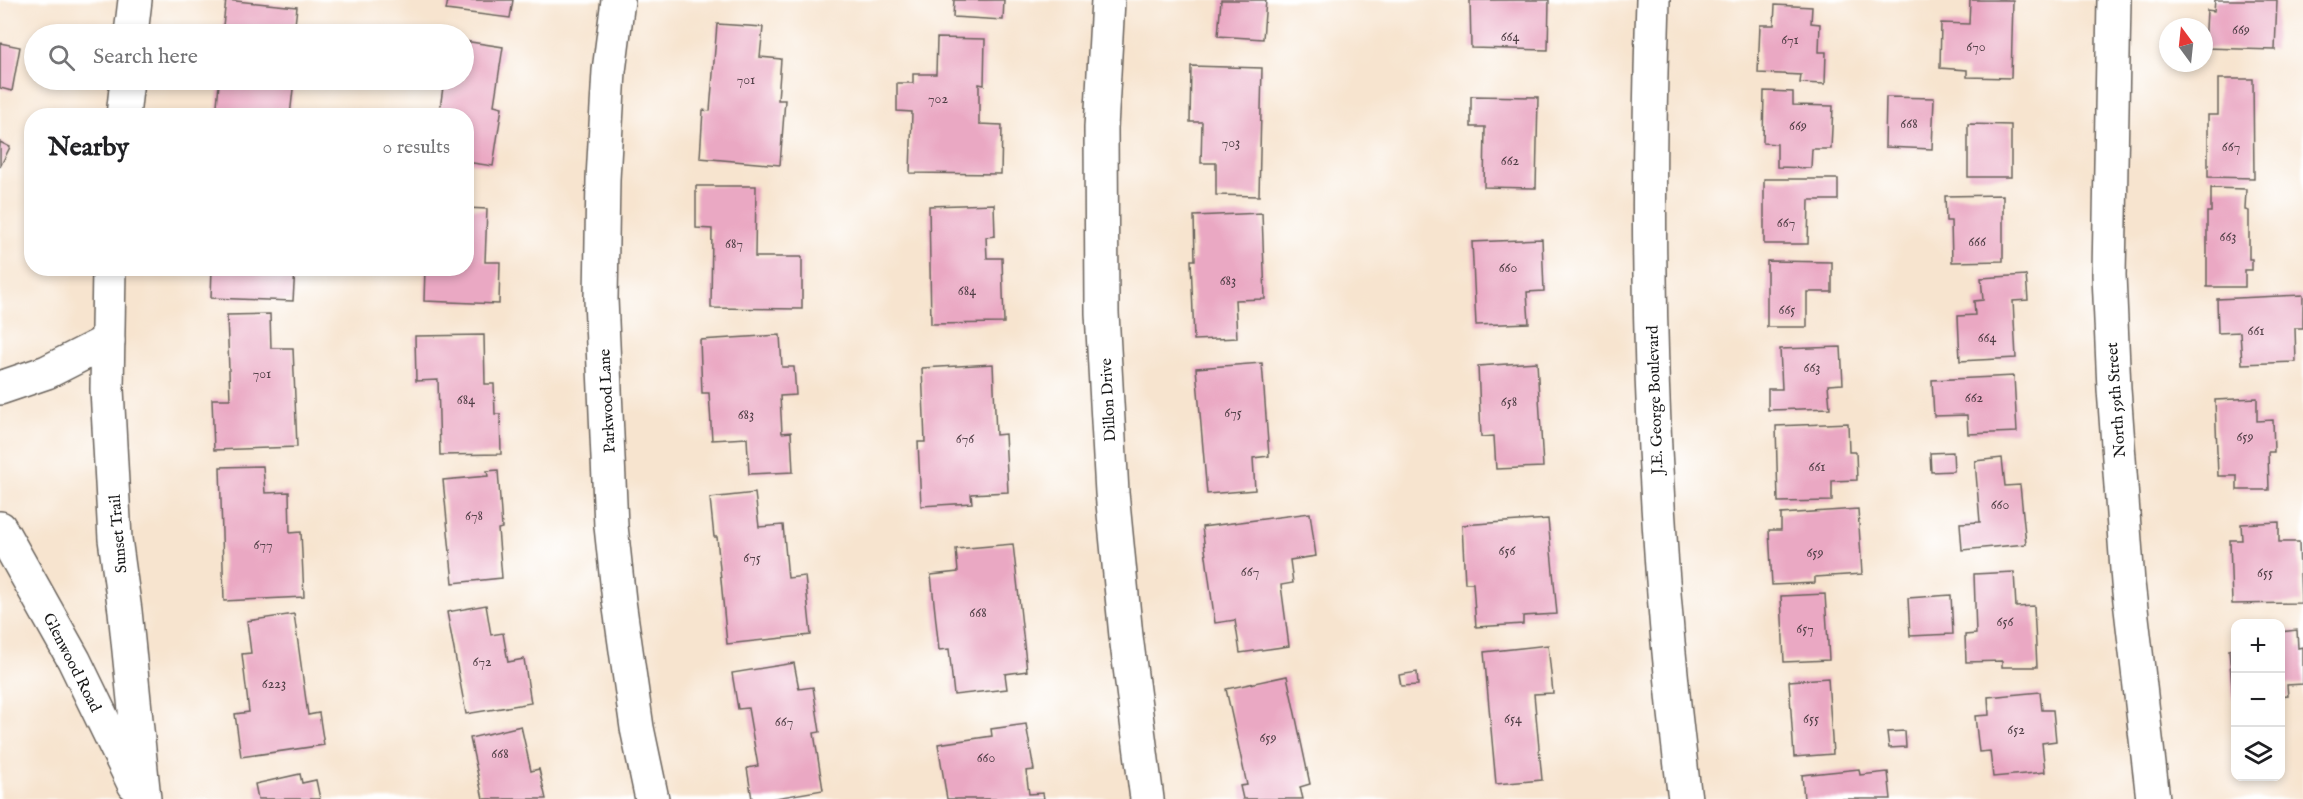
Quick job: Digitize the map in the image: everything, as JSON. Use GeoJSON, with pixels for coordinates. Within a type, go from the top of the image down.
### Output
{"type":"FeatureCollection","features":[{"type":"Feature","properties":{"kind":"street"},"geometry":{"type":"LineString","coordinates":[[132,24],[135,0]]}},
{"type":"Feature","properties":{"kind":"street","name":"Parkwood Lane"},"geometry":{"type":"LineString","coordinates":[[618,0],[609,71],[603,168],[601,299],[611,526],[637,728],[652,799]]}},
{"type":"Feature","properties":{"kind":"street","name":"Dillon Drive"},"geometry":{"type":"LineString","coordinates":[[1108,0],[1101,128],[1102,313],[1112,493],[1126,636],[1148,799]]}},
{"type":"Feature","properties":{"kind":"street","name":"J.E. George Boulevard"},"geometry":{"type":"LineString","coordinates":[[1653,0],[1649,103],[1652,375],[1660,544],[1676,730],[1685,799]]}},
{"type":"Feature","properties":{"kind":"street","name":"North 59th Street"},"geometry":{"type":"LineString","coordinates":[[2114,0],[2109,275],[2113,377],[2128,583],[2153,799]]}},
{"type":"Feature","properties":{"kind":"street"},"geometry":{"type":"LineString","coordinates":[[124,108],[126,90]]}},
{"type":"Feature","properties":{"kind":"street","name":"Sunset Trail"},"geometry":{"type":"LineString","coordinates":[[110,276],[108,389],[115,539],[125,611],[142,799]]}},
{"type":"Feature","properties":{"kind":"street"},"geometry":{"type":"LineString","coordinates":[[0,388],[47,372],[108,341]]}},
{"type":"Feature","properties":{"kind":"street","name":"Glenwood Road"},"geometry":{"type":"LineString","coordinates":[[0,528],[74,660],[142,799]]}},
{"type":"Feature","properties":{"kind":"building"},"geometry":{"type":"Polygon","coordinates":[[[226,0],[297,7],[295,24],[223,24],[226,0]]]}},
{"type":"Feature","properties":{"kind":"building"},"geometry":{"type":"Polygon","coordinates":[[[448,0],[513,0],[510,18],[446,10],[448,0]]]}},
{"type":"Feature","properties":{"kind":"building"},"geometry":{"type":"Polygon","coordinates":[[[954,0],[1004,0],[1003,20],[953,17],[954,0]]]}},
{"type":"Feature","properties":{"kind":"building"},"geometry":{"type":"Polygon","coordinates":[[[1221,0],[1266,0],[1263,39],[1218,36],[1221,0]]]}},
{"type":"Feature","properties":{"kind":"building"},"geometry":{"type":"Polygon","coordinates":[[[1470,0],[1549,0],[1548,50],[1471,48],[1470,0]]]}},
{"type":"Feature","properties":{"kind":"building"},"geometry":{"type":"Polygon","coordinates":[[[1970,0],[2013,0],[2011,78],[1967,77],[1967,70],[1940,68],[1941,23],[1969,24],[1970,0]]]}},
{"type":"Feature","properties":{"kind":"building"},"geometry":{"type":"Polygon","coordinates":[[[2215,0],[2277,0],[2275,50],[2213,48],[2213,18],[2207,18],[2207,10],[2214,11],[2215,0]]]}},
{"type":"Feature","properties":{"kind":"building"},"geometry":{"type":"Polygon","coordinates":[[[1775,5],[1812,7],[1811,23],[1820,24],[1819,52],[1826,52],[1825,84],[1800,83],[1801,75],[1758,73],[1760,25],[1774,25],[1775,5]]]}},
{"type":"Feature","properties":{"kind":"building"},"geometry":{"type":"Polygon","coordinates":[[[717,24],[763,27],[760,57],[781,59],[778,100],[785,100],[780,165],[700,158],[703,110],[710,111],[717,24]]]}},
{"type":"Feature","properties":{"kind":"building"},"geometry":{"type":"Polygon","coordinates":[[[937,38],[985,39],[984,85],[979,84],[979,124],[1002,125],[1001,174],[910,173],[912,112],[897,111],[897,83],[913,83],[913,74],[936,74],[937,38]]]}},
{"type":"Feature","properties":{"kind":"building"},"geometry":{"type":"Polygon","coordinates":[[[0,43],[20,47],[12,91],[0,88],[0,43]]]}},
{"type":"Feature","properties":{"kind":"building"},"geometry":{"type":"Polygon","coordinates":[[[474,43],[503,47],[494,105],[502,107],[493,166],[474,163],[474,108],[440,108],[443,90],[474,90],[474,43]]]}},
{"type":"Feature","properties":{"kind":"building"},"geometry":{"type":"Polygon","coordinates":[[[1191,66],[1262,68],[1259,196],[1216,195],[1216,163],[1201,163],[1202,122],[1190,122],[1191,66]]]}},
{"type":"Feature","properties":{"kind":"building"},"geometry":{"type":"Polygon","coordinates":[[[2218,79],[2253,79],[2254,178],[2208,177],[2208,115],[2218,115],[2218,79]]]}},
{"type":"Feature","properties":{"kind":"building"},"geometry":{"type":"Polygon","coordinates":[[[218,90],[293,90],[291,108],[217,108],[218,90]]]}},
{"type":"Feature","properties":{"kind":"building"},"geometry":{"type":"Polygon","coordinates":[[[1764,91],[1793,92],[1793,105],[1833,106],[1831,149],[1812,149],[1811,168],[1777,167],[1777,144],[1763,143],[1764,91]]]}},
{"type":"Feature","properties":{"kind":"building"},"geometry":{"type":"Polygon","coordinates":[[[1471,96],[1538,97],[1536,188],[1484,187],[1485,127],[1471,127],[1471,96]]]}},
{"type":"Feature","properties":{"kind":"building"},"geometry":{"type":"Polygon","coordinates":[[[1886,97],[1934,98],[1932,149],[1885,147],[1886,97]]]}},
{"type":"Feature","properties":{"kind":"building"},"geometry":{"type":"Polygon","coordinates":[[[1968,124],[2011,125],[2011,177],[1968,177],[1968,124]]]}},
{"type":"Feature","properties":{"kind":"building"},"geometry":{"type":"Polygon","coordinates":[[[0,142],[10,147],[0,167],[0,142]]]}},
{"type":"Feature","properties":{"kind":"building"},"geometry":{"type":"Polygon","coordinates":[[[1764,179],[1838,179],[1838,200],[1809,200],[1808,244],[1764,244],[1764,179]]]}},
{"type":"Feature","properties":{"kind":"building"},"geometry":{"type":"Polygon","coordinates":[[[696,186],[756,186],[755,257],[802,257],[802,309],[711,308],[712,229],[696,228],[696,186]]]}},
{"type":"Feature","properties":{"kind":"building"},"geometry":{"type":"Polygon","coordinates":[[[2211,188],[2246,189],[2245,210],[2249,211],[2249,259],[2252,259],[2252,270],[2245,270],[2245,287],[2207,287],[2207,212],[2211,212],[2211,188]]]}},
{"type":"Feature","properties":{"kind":"building"},"geometry":{"type":"Polygon","coordinates":[[[2003,195],[2003,261],[1952,262],[1951,221],[1946,221],[1945,196],[2003,195]]]}},
{"type":"Feature","properties":{"kind":"building"},"geometry":{"type":"Polygon","coordinates":[[[994,204],[995,236],[986,237],[987,258],[1002,258],[1004,323],[931,324],[929,206],[994,204]]]}},
{"type":"Feature","properties":{"kind":"building"},"geometry":{"type":"Polygon","coordinates":[[[474,208],[487,209],[485,262],[500,262],[499,304],[424,301],[425,276],[474,276],[474,208]]]}},
{"type":"Feature","properties":{"kind":"building"},"geometry":{"type":"Polygon","coordinates":[[[1262,213],[1265,299],[1235,300],[1237,338],[1194,340],[1191,260],[1195,260],[1194,216],[1262,213]]]}},
{"type":"Feature","properties":{"kind":"building"},"geometry":{"type":"Polygon","coordinates":[[[1542,239],[1544,291],[1527,292],[1529,323],[1476,325],[1472,242],[1542,239]]]}},
{"type":"Feature","properties":{"kind":"building"},"geometry":{"type":"Polygon","coordinates":[[[1767,261],[1832,262],[1832,292],[1807,292],[1807,327],[1767,327],[1767,261]]]}},
{"type":"Feature","properties":{"kind":"building"},"geometry":{"type":"Polygon","coordinates":[[[2026,275],[2028,300],[2013,301],[2016,358],[1960,361],[1958,316],[1975,315],[1974,301],[1983,300],[1981,278],[2026,275]]]}},
{"type":"Feature","properties":{"kind":"building"},"geometry":{"type":"Polygon","coordinates":[[[212,276],[295,276],[293,301],[211,298],[212,276]]]}},
{"type":"Feature","properties":{"kind":"building"},"geometry":{"type":"Polygon","coordinates":[[[2303,295],[2303,328],[2295,328],[2296,362],[2242,364],[2240,332],[2218,333],[2217,299],[2303,295]]]}},
{"type":"Feature","properties":{"kind":"building"},"geometry":{"type":"Polygon","coordinates":[[[270,314],[271,348],[293,348],[297,447],[214,450],[212,399],[230,399],[227,315],[270,314]]]}},
{"type":"Feature","properties":{"kind":"building"},"geometry":{"type":"Polygon","coordinates":[[[484,335],[485,384],[494,384],[495,414],[500,414],[501,454],[440,455],[438,380],[416,381],[415,336],[484,335]]]}},
{"type":"Feature","properties":{"kind":"building"},"geometry":{"type":"Polygon","coordinates":[[[780,335],[782,367],[794,367],[796,395],[780,396],[782,433],[791,432],[793,472],[749,474],[747,438],[712,440],[709,393],[702,393],[700,340],[780,335]]]}},
{"type":"Feature","properties":{"kind":"building"},"geometry":{"type":"Polygon","coordinates":[[[1841,347],[1843,384],[1828,385],[1830,408],[1768,410],[1768,389],[1782,389],[1780,349],[1841,347]]]}},
{"type":"Feature","properties":{"kind":"building"},"geometry":{"type":"Polygon","coordinates":[[[1537,362],[1543,467],[1496,469],[1494,436],[1481,437],[1478,366],[1537,362]]]}},
{"type":"Feature","properties":{"kind":"building"},"geometry":{"type":"Polygon","coordinates":[[[1262,363],[1269,456],[1253,458],[1255,490],[1207,494],[1196,368],[1262,363]]]}},
{"type":"Feature","properties":{"kind":"building"},"geometry":{"type":"Polygon","coordinates":[[[993,364],[996,435],[1005,434],[1008,492],[971,494],[972,503],[921,506],[918,442],[925,442],[922,368],[993,364]]]}},
{"type":"Feature","properties":{"kind":"building"},"geometry":{"type":"Polygon","coordinates":[[[2014,376],[2017,432],[1968,434],[1967,415],[1934,416],[1932,380],[2014,376]]]}},
{"type":"Feature","properties":{"kind":"building"},"geometry":{"type":"Polygon","coordinates":[[[2257,398],[2257,421],[2273,420],[2274,452],[2268,452],[2269,490],[2237,490],[2237,476],[2218,476],[2215,400],[2257,398]]]}},
{"type":"Feature","properties":{"kind":"building"},"geometry":{"type":"Polygon","coordinates":[[[1848,423],[1849,452],[1856,452],[1857,480],[1832,481],[1832,501],[1778,502],[1776,426],[1848,423]]]}},
{"type":"Feature","properties":{"kind":"building"},"geometry":{"type":"Polygon","coordinates":[[[1953,452],[1954,471],[1931,472],[1930,453],[1953,452]]]}},
{"type":"Feature","properties":{"kind":"building"},"geometry":{"type":"Polygon","coordinates":[[[2002,458],[2005,486],[2020,485],[2026,544],[1962,550],[1960,523],[1980,522],[1975,461],[2002,458]]]}},
{"type":"Feature","properties":{"kind":"building"},"geometry":{"type":"Polygon","coordinates":[[[263,466],[265,493],[289,492],[290,533],[301,532],[304,597],[224,601],[220,467],[263,466]]]}},
{"type":"Feature","properties":{"kind":"building"},"geometry":{"type":"Polygon","coordinates":[[[498,470],[502,528],[498,529],[502,578],[453,583],[443,480],[488,476],[487,471],[498,470]]]}},
{"type":"Feature","properties":{"kind":"building"},"geometry":{"type":"Polygon","coordinates":[[[755,493],[759,527],[783,525],[788,578],[805,576],[811,635],[727,644],[717,537],[714,537],[710,498],[755,493]]]}},
{"type":"Feature","properties":{"kind":"building"},"geometry":{"type":"Polygon","coordinates":[[[1858,509],[1862,574],[1815,577],[1815,583],[1772,585],[1769,530],[1781,530],[1781,514],[1858,509]]]}},
{"type":"Feature","properties":{"kind":"building"},"geometry":{"type":"Polygon","coordinates":[[[1310,513],[1316,556],[1290,560],[1293,583],[1281,585],[1289,646],[1240,653],[1235,620],[1215,623],[1202,527],[1310,513]]]}},
{"type":"Feature","properties":{"kind":"building"},"geometry":{"type":"Polygon","coordinates":[[[1548,519],[1557,614],[1523,616],[1523,624],[1476,627],[1473,583],[1465,583],[1462,525],[1548,519]]]}},
{"type":"Feature","properties":{"kind":"building"},"geometry":{"type":"Polygon","coordinates":[[[2279,522],[2279,542],[2299,542],[2301,603],[2232,604],[2230,540],[2242,540],[2241,524],[2279,522]]]}},
{"type":"Feature","properties":{"kind":"building"},"geometry":{"type":"Polygon","coordinates":[[[1013,544],[1027,671],[1005,674],[1007,689],[954,695],[949,649],[939,650],[931,575],[958,572],[956,549],[1013,544]]]}},
{"type":"Feature","properties":{"kind":"building"},"geometry":{"type":"Polygon","coordinates":[[[2014,572],[2016,607],[2034,606],[2037,667],[2002,667],[2002,661],[1966,662],[1965,635],[1976,634],[1974,574],[2014,572]]]}},
{"type":"Feature","properties":{"kind":"building"},"geometry":{"type":"Polygon","coordinates":[[[1825,594],[1829,660],[1784,662],[1781,596],[1825,594]]]}},
{"type":"Feature","properties":{"kind":"building"},"geometry":{"type":"Polygon","coordinates":[[[1951,595],[1953,634],[1910,636],[1908,598],[1951,595]]]}},
{"type":"Feature","properties":{"kind":"building"},"geometry":{"type":"Polygon","coordinates":[[[486,605],[491,635],[503,633],[508,662],[524,659],[531,703],[466,714],[447,612],[486,605]]]}},
{"type":"Feature","properties":{"kind":"building"},"geometry":{"type":"Polygon","coordinates":[[[294,614],[308,715],[319,713],[324,745],[241,757],[235,714],[249,712],[242,654],[251,653],[247,621],[294,614]]]}},
{"type":"Feature","properties":{"kind":"building"},"geometry":{"type":"Polygon","coordinates":[[[2297,630],[2298,648],[2303,647],[2303,684],[2287,685],[2288,696],[2285,696],[2285,673],[2285,631],[2297,630]]]}},
{"type":"Feature","properties":{"kind":"building"},"geometry":{"type":"Polygon","coordinates":[[[1548,645],[1553,693],[1534,694],[1542,780],[1496,784],[1484,652],[1548,645]]]}},
{"type":"Feature","properties":{"kind":"building"},"geometry":{"type":"Polygon","coordinates":[[[2229,650],[2231,650],[2231,675],[2229,650]]]}},
{"type":"Feature","properties":{"kind":"building"},"geometry":{"type":"Polygon","coordinates":[[[794,663],[799,689],[813,687],[820,732],[814,733],[823,790],[770,799],[752,799],[747,768],[758,766],[748,708],[738,709],[732,673],[794,663]]]}},
{"type":"Feature","properties":{"kind":"building"},"geometry":{"type":"Polygon","coordinates":[[[1417,672],[1418,685],[1401,686],[1399,675],[1417,672]]]}},
{"type":"Feature","properties":{"kind":"building"},"geometry":{"type":"Polygon","coordinates":[[[1287,676],[1310,784],[1300,787],[1303,799],[1243,799],[1240,786],[1247,785],[1226,689],[1287,676]]]}},
{"type":"Feature","properties":{"kind":"building"},"geometry":{"type":"Polygon","coordinates":[[[1828,678],[1833,754],[1794,757],[1789,681],[1828,678]]]}},
{"type":"Feature","properties":{"kind":"building"},"geometry":{"type":"Polygon","coordinates":[[[2040,692],[2042,710],[2053,710],[2056,741],[2042,743],[2045,772],[1993,777],[1990,751],[1979,752],[1975,716],[1989,715],[1988,697],[2040,692]]]}},
{"type":"Feature","properties":{"kind":"building"},"geometry":{"type":"Polygon","coordinates":[[[1026,724],[1034,770],[1026,771],[1029,794],[1043,793],[1044,799],[947,799],[938,744],[992,736],[991,729],[1026,724]]]}},
{"type":"Feature","properties":{"kind":"building"},"geometry":{"type":"Polygon","coordinates":[[[521,726],[531,771],[539,769],[546,799],[483,799],[470,738],[521,726]]]}},
{"type":"Feature","properties":{"kind":"building"},"geometry":{"type":"Polygon","coordinates":[[[1905,731],[1906,747],[1889,748],[1887,732],[1905,731]]]}},
{"type":"Feature","properties":{"kind":"building"},"geometry":{"type":"Polygon","coordinates":[[[1859,769],[1860,775],[1888,772],[1891,799],[1804,799],[1802,775],[1859,769]]]}},
{"type":"Feature","properties":{"kind":"building"},"geometry":{"type":"Polygon","coordinates":[[[300,774],[302,783],[316,780],[320,799],[258,799],[255,784],[300,774]]]}}]}
